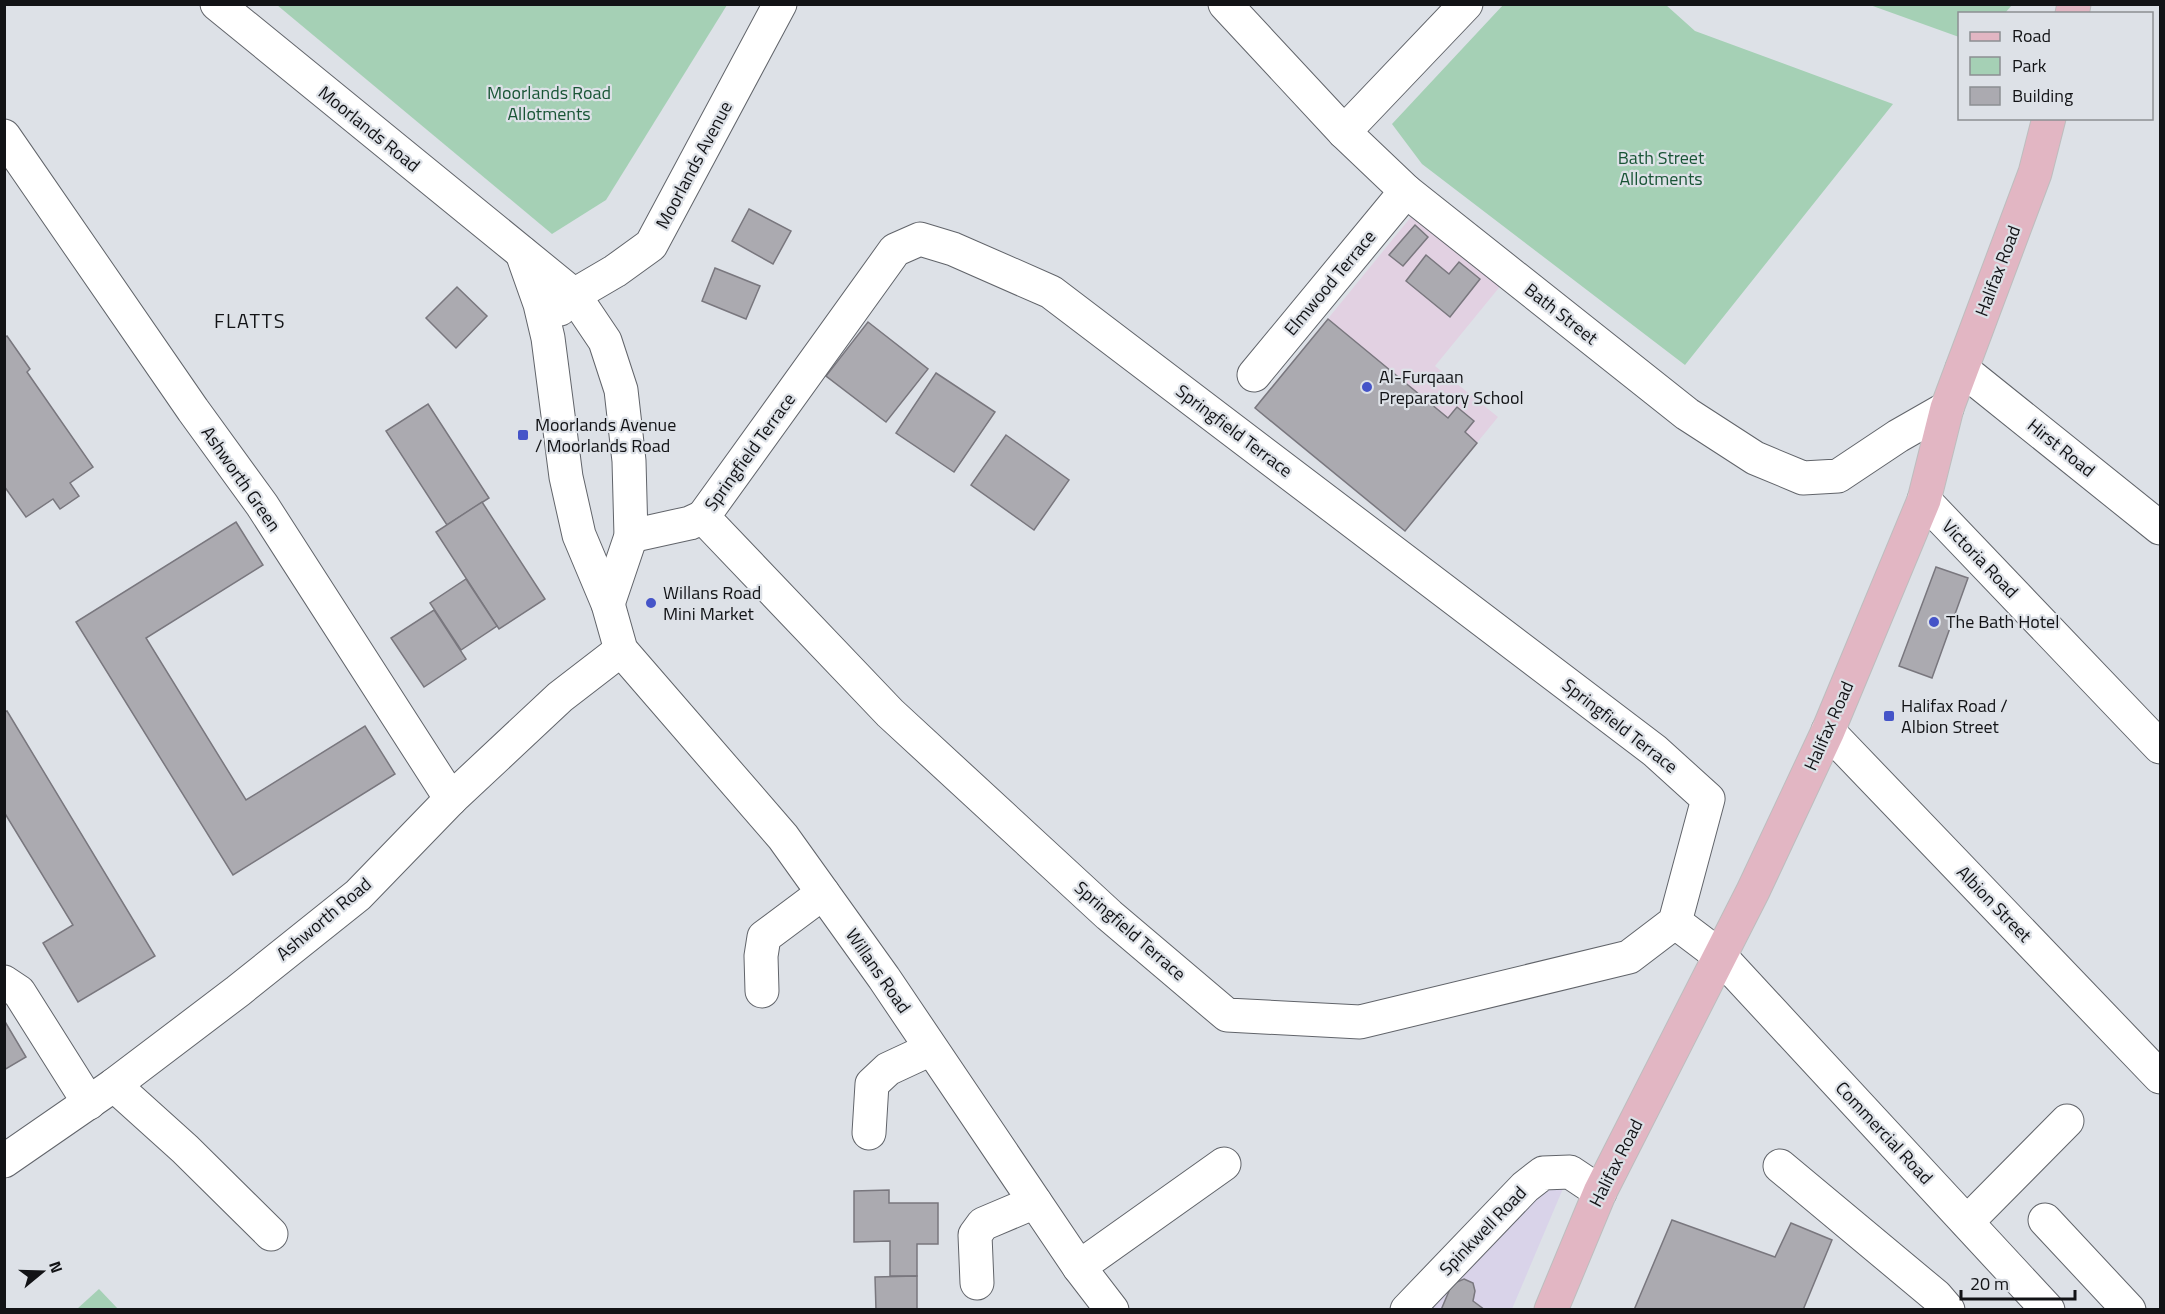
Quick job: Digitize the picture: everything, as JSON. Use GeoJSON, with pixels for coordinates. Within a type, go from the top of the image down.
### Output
{"type":"FeatureCollection","features":[{"type":"Feature","properties":{"kind":"main road","name":"Halifax Road"},"geometry":{"type":"LineString","coordinates":[[1551,1310],[1600,1192],[1753,891],[1828,731],[1924,500],[1947,408],[2035,173],[2048,120]]}},
{"type":"Feature","properties":{"kind":"street","name":"Moorlands Road"},"geometry":{"type":"LineString","coordinates":[[217,4],[574,295],[605,341],[621,390],[629,461],[631,536],[608,604]]}},
{"type":"Feature","properties":{"kind":"street","name":"Moorlands Avenue"},"geometry":{"type":"LineString","coordinates":[[574,295],[615,271],[651,245],[780,4]]}},
{"type":"Feature","properties":{"kind":"street","name":"Bath Street"},"geometry":{"type":"LineString","coordinates":[[1225,4],[1344,132],[1406,191],[1687,414],[1755,458],[1803,478],[1838,476],[1898,436],[1947,408]]}},
{"type":"Feature","properties":{"kind":"street"},"geometry":{"type":"LineString","coordinates":[[1344,132],[1466,4]]}},
{"type":"Feature","properties":{"kind":"street","name":"Ashworth Green"},"geometry":{"type":"LineString","coordinates":[[4,136],[193,410],[262,505],[451,799]]}},
{"type":"Feature","properties":{"kind":"street","name":"Elmwood Terrace"},"geometry":{"type":"LineString","coordinates":[[1254,375],[1406,191]]}},
{"type":"Feature","properties":{"kind":"street","name":"Springfield Terrace"},"geometry":{"type":"LineString","coordinates":[[631,536],[690,523],[703,517],[895,250],[920,239],[953,249],[1051,292],[1654,751],[1708,799],[1675,922],[1629,957],[1360,1022],[1227,1015],[1109,915],[890,713],[703,517]]}},
{"type":"Feature","properties":{"kind":"street"},"geometry":{"type":"LineString","coordinates":[[522,253],[540,304],[548,338],[566,477],[579,536],[608,604],[621,650]]}},
{"type":"Feature","properties":{"kind":"street"},"geometry":{"type":"LineString","coordinates":[[548,338],[560,309],[574,295]]}},
{"type":"Feature","properties":{"kind":"street","name":"Hirst Road"},"geometry":{"type":"LineString","coordinates":[[1962,369],[2160,528]]}},
{"type":"Feature","properties":{"kind":"street","name":"Victoria Road"},"geometry":{"type":"LineString","coordinates":[[1924,500],[2160,747]]}},
{"type":"Feature","properties":{"kind":"street","name":"Ashworth Road"},"geometry":{"type":"LineString","coordinates":[[4,1161],[101,1094],[238,991],[358,895],[451,799],[560,697],[621,650]]}},
{"type":"Feature","properties":{"kind":"street","name":"Willans Road"},"geometry":{"type":"LineString","coordinates":[[621,650],[783,837],[931,1048],[1079,1267],[1112,1310]]}},
{"type":"Feature","properties":{"kind":"street","name":"Albion Street"},"geometry":{"type":"LineString","coordinates":[[1828,731],[2160,1077]]}},
{"type":"Feature","properties":{"kind":"street"},"geometry":{"type":"LineString","coordinates":[[762,991],[761,956],[764,937],[823,893]]}},
{"type":"Feature","properties":{"kind":"street"},"geometry":{"type":"LineString","coordinates":[[1675,922],[1720,956]]}},
{"type":"Feature","properties":{"kind":"street","name":"Commercial Road"},"geometry":{"type":"LineString","coordinates":[[1720,956],[2049,1310]]}},
{"type":"Feature","properties":{"kind":"street"},"geometry":{"type":"LineString","coordinates":[[4,982],[19,992],[101,1094],[185,1149],[271,1234]]}},
{"type":"Feature","properties":{"kind":"street"},"geometry":{"type":"LineString","coordinates":[[869,1133],[872,1084],[888,1069],[931,1048]]}},
{"type":"Feature","properties":{"kind":"street"},"geometry":{"type":"LineString","coordinates":[[1967,1222],[2067,1121]]}},
{"type":"Feature","properties":{"kind":"street"},"geometry":{"type":"LineString","coordinates":[[1079,1267],[1224,1164]]}},
{"type":"Feature","properties":{"kind":"street"},"geometry":{"type":"LineString","coordinates":[[1780,1166],[1936,1296],[1948,1310]]}},
{"type":"Feature","properties":{"kind":"street","name":"Spinkwell Road"},"geometry":{"type":"LineString","coordinates":[[1407,1310],[1525,1187],[1543,1173],[1570,1172],[1600,1192]]}},
{"type":"Feature","properties":{"kind":"street"},"geometry":{"type":"LineString","coordinates":[[977,1283],[975,1235],[982,1224],[1035,1202]]}},
{"type":"Feature","properties":{"kind":"street"},"geometry":{"type":"LineString","coordinates":[[2045,1220],[2129,1310]]}},
{"type":"Feature","properties":{"kind":"shaded area","name":"Al-Furqaan Preparatory School"},"geometry":{"type":"Polygon","coordinates":[[[1415,212],[1502,284],[1435,366],[1498,417],[1405,531],[1255,408],[1415,212]]]}},
{"type":"Feature","properties":{"kind":"shaded area"},"geometry":{"type":"Polygon","coordinates":[[[1570,1172],[1512,1309],[1407,1310],[1525,1187],[1570,1172]]]}},
{"type":"Feature","properties":{"kind":"green space","name":"Bath Street Allotments"},"geometry":{"type":"Polygon","coordinates":[[[1504,4],[1666,5],[1695,31],[1893,104],[1685,365],[1422,164],[1392,124],[1504,4]]]}},
{"type":"Feature","properties":{"kind":"green space","name":"Moorlands Road Allotments"},"geometry":{"type":"Polygon","coordinates":[[[277,5],[727,5],[606,200],[552,234],[277,5]]]}},
{"type":"Feature","properties":{"kind":"green space"},"geometry":{"type":"Polygon","coordinates":[[[1870,5],[2012,5],[2006,12],[1958,12],[1958,37],[1870,5]]]}},
{"type":"Feature","properties":{"kind":"green space"},"geometry":{"type":"Polygon","coordinates":[[[99,1289],[118,1309],[77,1309],[99,1289]]]}},
{"type":"Feature","properties":{"kind":"building"},"geometry":{"type":"Polygon","coordinates":[[[749,209],[791,231],[773,264],[732,241],[749,209]]]}},
{"type":"Feature","properties":{"kind":"building"},"geometry":{"type":"Polygon","coordinates":[[[1415,225],[1428,237],[1403,266],[1389,255],[1415,225]]]}},
{"type":"Feature","properties":{"kind":"building"},"geometry":{"type":"Polygon","coordinates":[[[1426,255],[1449,274],[1459,262],[1480,279],[1450,317],[1406,281],[1426,255]]]}},
{"type":"Feature","properties":{"kind":"building"},"geometry":{"type":"Polygon","coordinates":[[[715,268],[760,286],[746,319],[702,301],[715,268]]]}},
{"type":"Feature","properties":{"kind":"building"},"geometry":{"type":"Polygon","coordinates":[[[457,287],[487,316],[456,348],[426,318],[457,287]]]}},
{"type":"Feature","properties":{"kind":"building"},"geometry":{"type":"Polygon","coordinates":[[[1328,319],[1448,418],[1457,407],[1474,421],[1465,432],[1477,443],[1405,531],[1255,408],[1328,319]]]}},
{"type":"Feature","properties":{"kind":"building"},"geometry":{"type":"Polygon","coordinates":[[[868,322],[928,369],[886,422],[826,376],[868,322]]]}},
{"type":"Feature","properties":{"kind":"building"},"geometry":{"type":"Polygon","coordinates":[[[7,336],[30,369],[27,372],[93,467],[70,483],[79,496],[60,509],[53,499],[26,517],[4,486],[4,338],[7,336]]]}},
{"type":"Feature","properties":{"kind":"building"},"geometry":{"type":"Polygon","coordinates":[[[936,373],[995,412],[954,472],[896,433],[936,373]]]}},
{"type":"Feature","properties":{"kind":"building"},"geometry":{"type":"Polygon","coordinates":[[[428,404],[489,498],[447,525],[386,431],[428,404]]]}},
{"type":"Feature","properties":{"kind":"building"},"geometry":{"type":"Polygon","coordinates":[[[1006,435],[1069,480],[1034,530],[971,485],[1006,435]]]}},
{"type":"Feature","properties":{"kind":"building"},"geometry":{"type":"Polygon","coordinates":[[[482,502],[545,599],[499,629],[436,532],[482,502]]]}},
{"type":"Feature","properties":{"kind":"building"},"geometry":{"type":"Polygon","coordinates":[[[236,522],[263,565],[146,638],[246,800],[365,726],[395,774],[233,875],[76,622],[236,522]]]}},
{"type":"Feature","properties":{"kind":"building","name":"The Bath Hotel"},"geometry":{"type":"Polygon","coordinates":[[[1936,567],[1968,578],[1932,678],[1899,666],[1936,567]]]}},
{"type":"Feature","properties":{"kind":"building"},"geometry":{"type":"Polygon","coordinates":[[[466,579],[497,626],[461,650],[430,603],[466,579]]]}},
{"type":"Feature","properties":{"kind":"building"},"geometry":{"type":"Polygon","coordinates":[[[434,610],[466,659],[424,687],[391,638],[434,610]]]}},
{"type":"Feature","properties":{"kind":"building"},"geometry":{"type":"Polygon","coordinates":[[[7,711],[155,956],[78,1002],[43,943],[73,925],[4,812],[4,712],[7,711]]]}},
{"type":"Feature","properties":{"kind":"building"},"geometry":{"type":"Polygon","coordinates":[[[4,1020],[26,1057],[4,1070],[4,1020]]]}},
{"type":"Feature","properties":{"kind":"building"},"geometry":{"type":"Polygon","coordinates":[[[889,1190],[889,1203],[938,1203],[938,1244],[917,1244],[917,1276],[890,1276],[890,1241],[854,1242],[854,1191],[889,1190]]]}},
{"type":"Feature","properties":{"kind":"building"},"geometry":{"type":"Polygon","coordinates":[[[1672,1220],[1775,1257],[1791,1223],[1832,1240],[1803,1310],[1634,1310],[1672,1220]]]}},
{"type":"Feature","properties":{"kind":"building"},"geometry":{"type":"Polygon","coordinates":[[[917,1276],[917,1310],[876,1310],[875,1277],[917,1276]]]}},
{"type":"Feature","properties":{"kind":"building"},"geometry":{"type":"Polygon","coordinates":[[[1464,1279],[1473,1283],[1475,1291],[1473,1301],[1485,1310],[1441,1310],[1452,1284],[1464,1279]]]}},
{"type":"Feature","properties":{"kind":"place","name":"Al-Furqaan Preparatory School"},"geometry":{"type":"Point","coordinates":[1367,387]}},
{"type":"Feature","properties":{"kind":"place","name":"Moorlands Avenue / Moorlands Road"},"geometry":{"type":"Point","coordinates":[523,435]}},
{"type":"Feature","properties":{"kind":"place","name":"Willans Road Mini Market"},"geometry":{"type":"Point","coordinates":[651,603]}},
{"type":"Feature","properties":{"kind":"place","name":"The Bath Hotel"},"geometry":{"type":"Point","coordinates":[1934,622]}},
{"type":"Feature","properties":{"kind":"place","name":"Halifax Road / Albion Street"},"geometry":{"type":"Point","coordinates":[1889,716]}},
{"type":"Feature","properties":{"kind":"district","name":"FLATTS"},"geometry":{"type":"Point","coordinates":[250,321]}}]}
